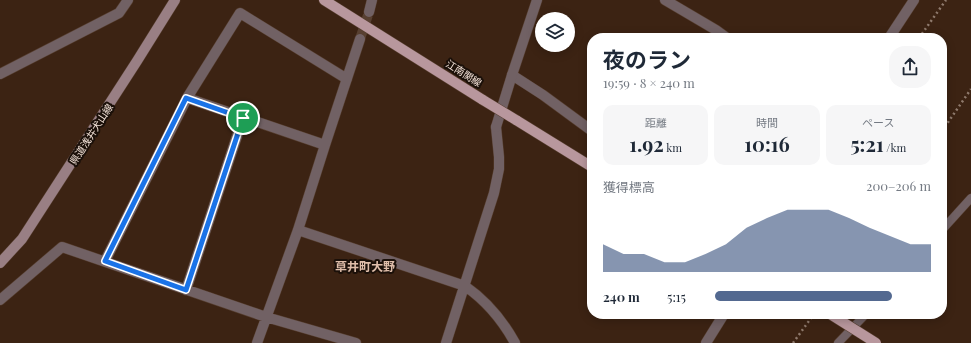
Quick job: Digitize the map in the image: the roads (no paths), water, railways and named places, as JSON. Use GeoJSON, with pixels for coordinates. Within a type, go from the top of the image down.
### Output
{"type":"FeatureCollection","features":[{"type":"Feature","properties":{"kind":"main road","name":"県道浅井犬山線"},"geometry":{"type":"LineString","coordinates":[[0,262],[22,239],[133,68],[175,0]]}},
{"type":"Feature","properties":{"kind":"main road","name":"江南関線"},"geometry":{"type":"LineString","coordinates":[[324,0],[587,164]]}},
{"type":"Feature","properties":{"kind":"main road"},"geometry":{"type":"LineString","coordinates":[[838,319],[876,343]]}},
{"type":"Feature","properties":{"kind":"street"},"geometry":{"type":"LineString","coordinates":[[0,74],[119,13],[128,0]]}},
{"type":"Feature","properties":{"kind":"street"},"geometry":{"type":"LineString","coordinates":[[369,12],[372,0]]}},
{"type":"Feature","properties":{"kind":"street"},"geometry":{"type":"LineString","coordinates":[[446,343],[494,193],[499,157],[496,127],[537,0]]}},
{"type":"Feature","properties":{"kind":"street"},"geometry":{"type":"LineString","coordinates":[[665,0],[720,33]]}},
{"type":"Feature","properties":{"kind":"street"},"geometry":{"type":"LineString","coordinates":[[891,33],[914,0]]}},
{"type":"Feature","properties":{"kind":"street"},"geometry":{"type":"LineString","coordinates":[[105,261],[186,98],[240,13],[346,79]]}},
{"type":"Feature","properties":{"kind":"street"},"geometry":{"type":"LineString","coordinates":[[257,343],[298,230],[360,39]]}},
{"type":"Feature","properties":{"kind":"street"},"geometry":{"type":"LineString","coordinates":[[512,75],[587,126]]}},
{"type":"Feature","properties":{"kind":"street"},"geometry":{"type":"LineString","coordinates":[[186,98],[325,145]]}},
{"type":"Feature","properties":{"kind":"street"},"geometry":{"type":"LineString","coordinates":[[186,290],[243,118]]}},
{"type":"Feature","properties":{"kind":"street"},"geometry":{"type":"LineString","coordinates":[[298,230],[465,286],[480,298],[508,332],[515,343]]}},
{"type":"Feature","properties":{"kind":"street"},"geometry":{"type":"LineString","coordinates":[[0,300],[62,247],[266,317],[356,343]]}},
{"type":"Feature","properties":{"kind":"street"},"geometry":{"type":"LineString","coordinates":[[706,343],[721,319]]}},
{"type":"Feature","properties":{"kind":"lane"},"geometry":{"type":"LineString","coordinates":[[947,224],[971,198]]}},
{"type":"Feature","properties":{"kind":"lane"},"geometry":{"type":"LineString","coordinates":[[838,343],[861,319]]}},
{"type":"Feature","properties":{"kind":"tunnel"},"geometry":{"type":"LineString","coordinates":[[360,39],[369,12]]}},
{"type":"Feature","properties":{"kind":"district","name":"草井町大野"},"geometry":{"type":"Point","coordinates":[365,266]}}]}
